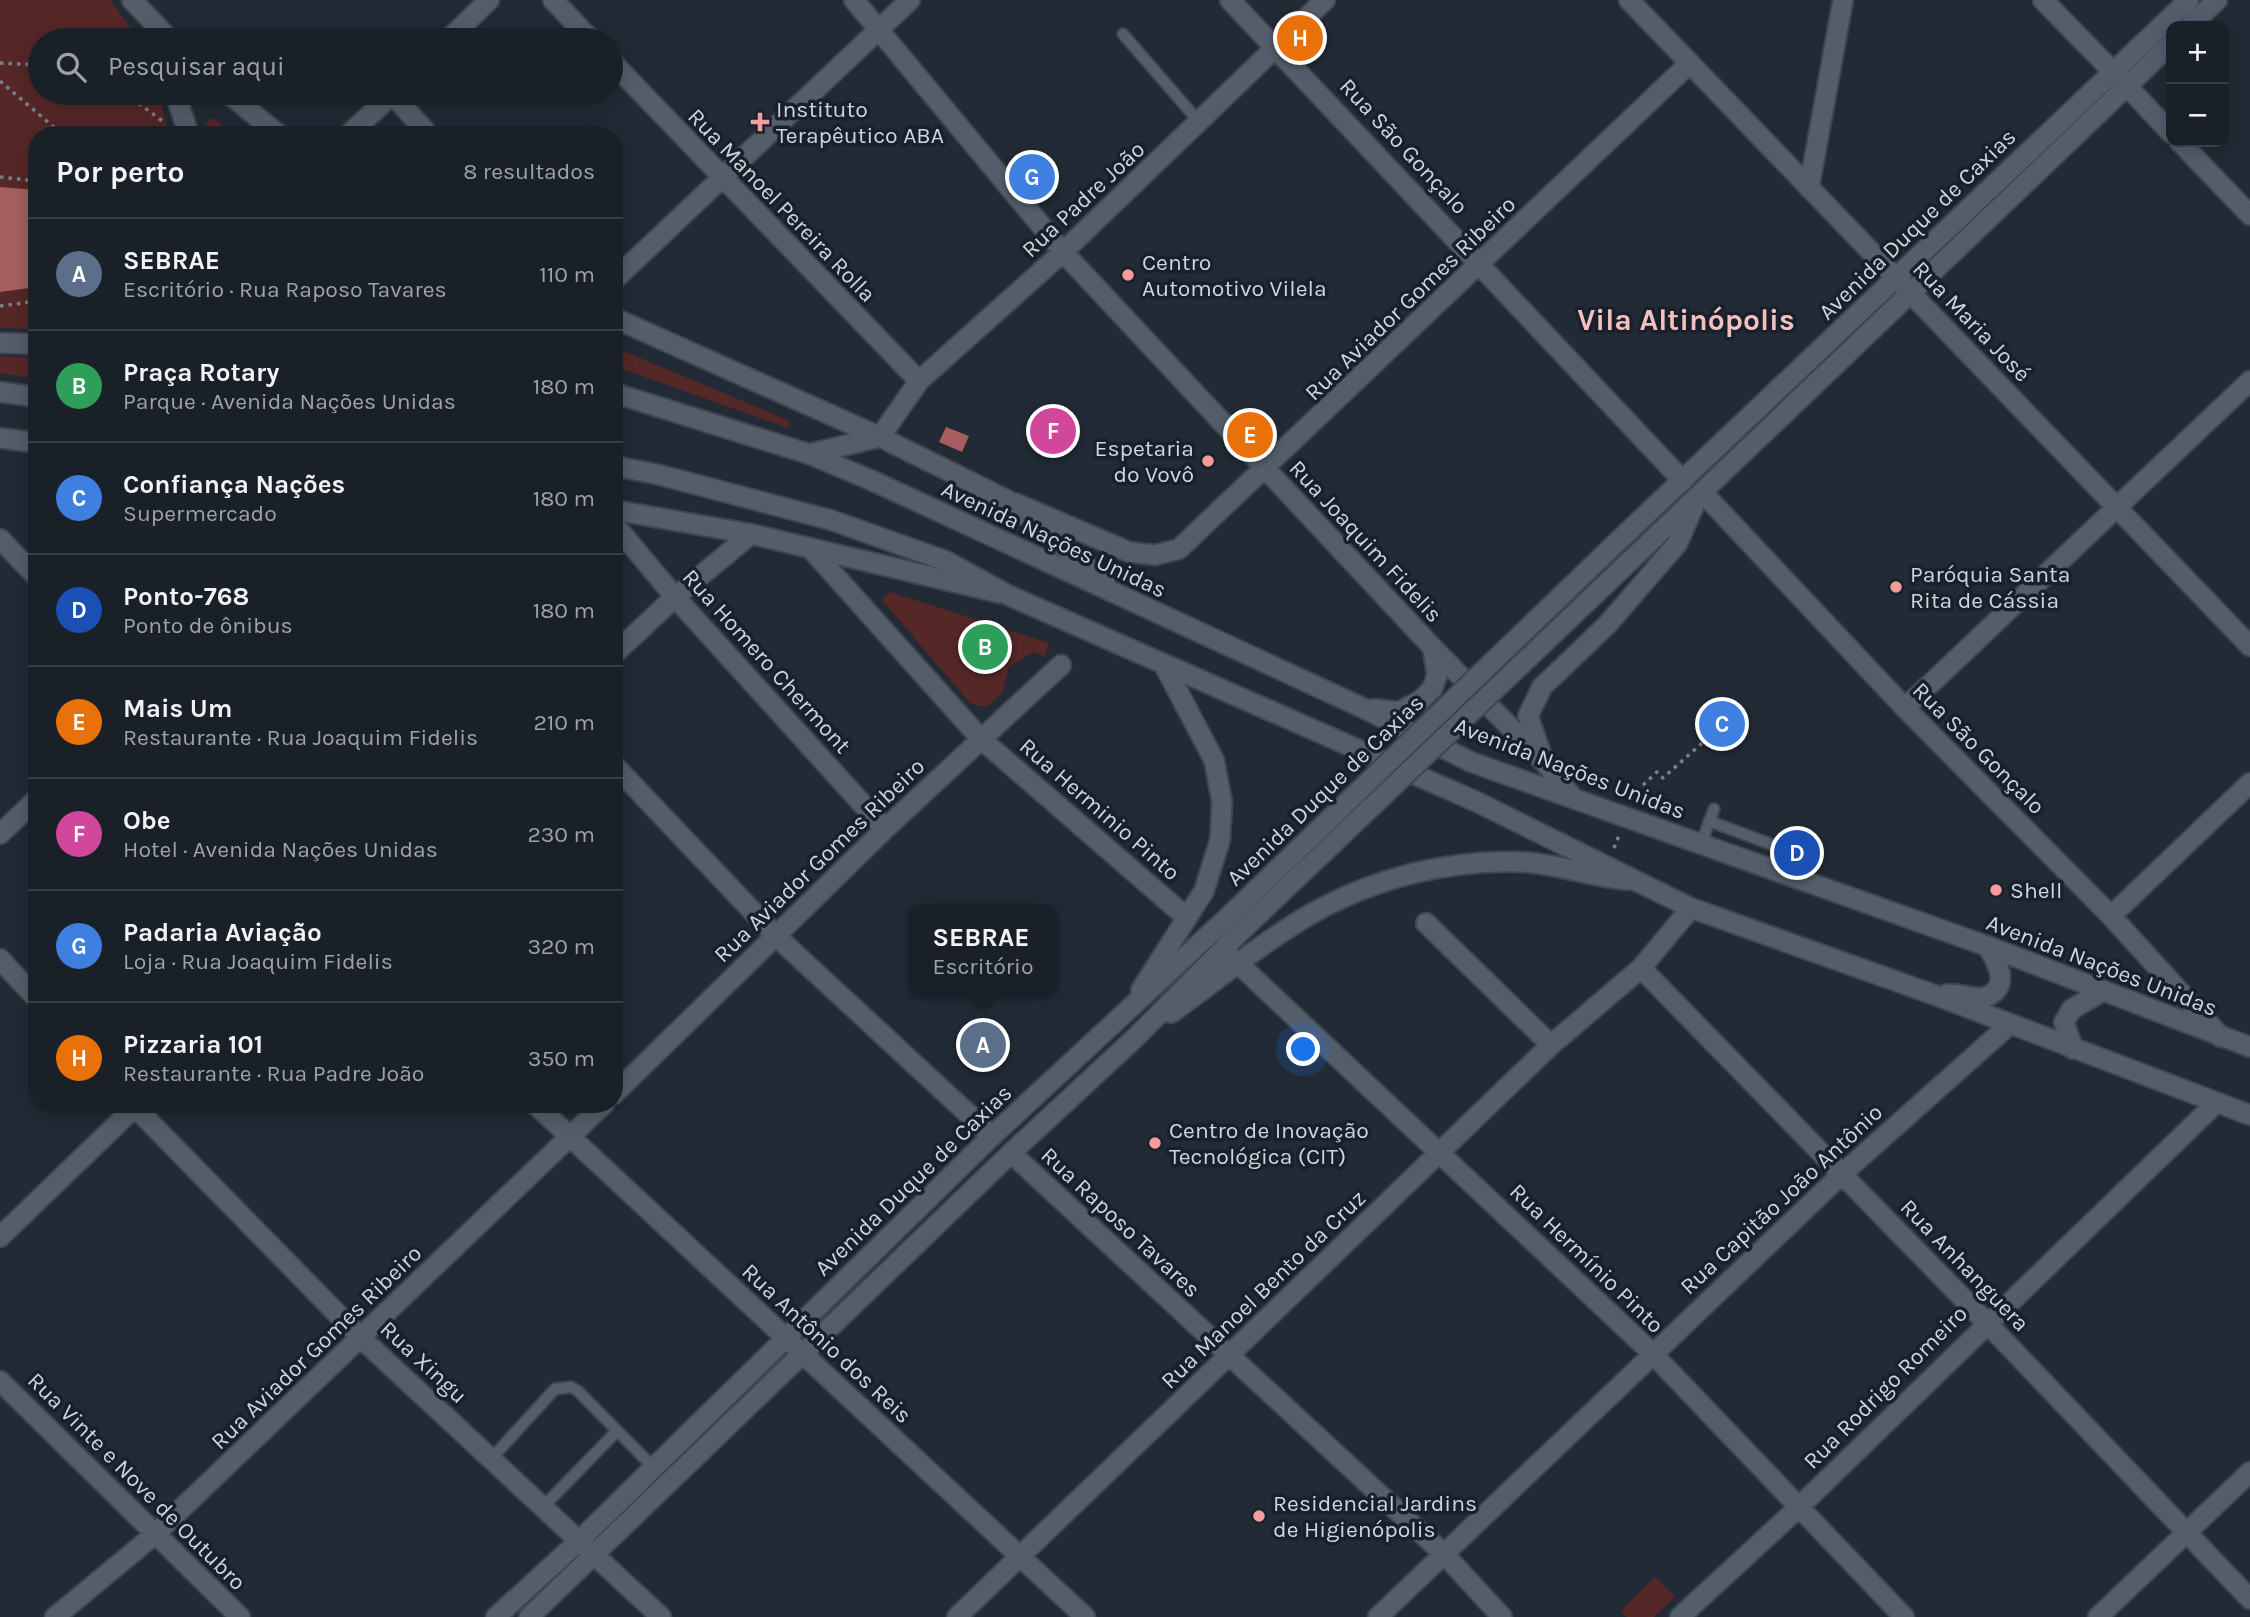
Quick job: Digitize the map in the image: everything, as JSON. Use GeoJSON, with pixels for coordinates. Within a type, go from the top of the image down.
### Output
{"type":"FeatureCollection","features":[{"type":"Feature","properties":{"kind":"street"},"geometry":{"type":"LineString","coordinates":[[132,0],[152,28]]}},
{"type":"Feature","properties":{"kind":"street"},"geometry":{"type":"LineString","coordinates":[[460,28],[489,0]]}},
{"type":"Feature","properties":{"kind":"street"},"geometry":{"type":"LineString","coordinates":[[553,0],[580,28]]}},
{"type":"Feature","properties":{"kind":"street","name":"Rua Joaquim Fidelis"},"geometry":{"type":"LineString","coordinates":[[854,0],[1063,253],[1433,648],[1544,762],[1576,801]]}},
{"type":"Feature","properties":{"kind":"street"},"geometry":{"type":"LineString","coordinates":[[623,271],[910,0]]}},
{"type":"Feature","properties":{"kind":"street","name":"Rua São Gonçalo"},"geometry":{"type":"LineString","coordinates":[[1230,0],[1482,264],[1683,481]]}},
{"type":"Feature","properties":{"kind":"street","name":"Rua Padre João"},"geometry":{"type":"LineString","coordinates":[[880,437],[919,382],[1063,253],[1325,0]]}},
{"type":"Feature","properties":{"kind":"street","name":"Rua Maria José"},"geometry":{"type":"LineString","coordinates":[[1629,0],[2250,646]]}},
{"type":"Feature","properties":{"kind":"street"},"geometry":{"type":"LineString","coordinates":[[1809,188],[1843,0]]}},
{"type":"Feature","properties":{"kind":"street"},"geometry":{"type":"LineString","coordinates":[[2043,0],[2166,128]]}},
{"type":"Feature","properties":{"kind":"street","name":"Avenida Duque de Caxias"},"geometry":{"type":"LineString","coordinates":[[529,1617],[595,1556],[801,1353],[1136,1037],[1222,948],[1232,926],[1615,544],[2189,0]]}},
{"type":"Feature","properties":{"kind":"street"},"geometry":{"type":"LineString","coordinates":[[2195,21],[2217,0]]}},
{"type":"Feature","properties":{"kind":"street","name":"Avenida Duque de Caxias"},"geometry":{"type":"LineString","coordinates":[[496,1617],[579,1541],[992,1136],[1128,1011],[1232,926],[1632,559],[2166,49]]}},
{"type":"Feature","properties":{"kind":"street","name":"Rua Aviador Gomes Ribeiro"},"geometry":{"type":"LineString","coordinates":[[1155,555],[1179,550],[1690,63]]}},
{"type":"Feature","properties":{"kind":"street","name":"Rua Manoel Pereira Rolla"},"geometry":{"type":"LineString","coordinates":[[623,74],[720,178],[919,382]]}},
{"type":"Feature","properties":{"kind":"street"},"geometry":{"type":"LineString","coordinates":[[179,105],[186,126]]}},
{"type":"Feature","properties":{"kind":"street"},"geometry":{"type":"LineString","coordinates":[[243,105],[268,126]]}},
{"type":"Feature","properties":{"kind":"street"},"geometry":{"type":"LineString","coordinates":[[358,126],[381,105]]}},
{"type":"Feature","properties":{"kind":"street"},"geometry":{"type":"LineString","coordinates":[[403,105],[421,126]]}},
{"type":"Feature","properties":{"kind":"street"},"geometry":{"type":"LineString","coordinates":[[2185,147],[2250,215]]}},
{"type":"Feature","properties":{"kind":"street","name":"Avenida Nações Unidas"},"geometry":{"type":"LineString","coordinates":[[623,322],[880,437],[1007,500],[1129,552],[1155,555]]}},
{"type":"Feature","properties":{"kind":"street"},"geometry":{"type":"LineString","coordinates":[[0,343],[28,344]]}},
{"type":"Feature","properties":{"kind":"street"},"geometry":{"type":"LineString","coordinates":[[1905,708],[2250,381]]}},
{"type":"Feature","properties":{"kind":"street"},"geometry":{"type":"LineString","coordinates":[[0,393],[28,396]]}},
{"type":"Feature","properties":{"kind":"street","name":"Avenida Nações Unidas"},"geometry":{"type":"LineString","coordinates":[[623,396],[809,453],[1363,708],[1471,762],[1987,946],[2250,1047]]}},
{"type":"Feature","properties":{"kind":"street"},"geometry":{"type":"LineString","coordinates":[[809,453],[880,437]]}},
{"type":"Feature","properties":{"kind":"street"},"geometry":{"type":"LineString","coordinates":[[1,440],[28,442]]}},
{"type":"Feature","properties":{"kind":"street"},"geometry":{"type":"LineString","coordinates":[[623,468],[831,520],[946,561],[1010,596],[1477,802],[1691,908],[1932,994],[2214,1104],[2250,1115]]}},
{"type":"Feature","properties":{"kind":"street"},"geometry":{"type":"LineString","coordinates":[[1544,762],[1528,716],[1542,687],[1607,625],[1677,544],[1700,496]]}},
{"type":"Feature","properties":{"kind":"street","name":"Rua São Gonçalo"},"geometry":{"type":"LineString","coordinates":[[1700,496],[2111,916],[2221,1037]]}},
{"type":"Feature","properties":{"kind":"street"},"geometry":{"type":"LineString","coordinates":[[1007,500],[1125,599]]}},
{"type":"Feature","properties":{"kind":"street"},"geometry":{"type":"LineString","coordinates":[[623,512],[751,534],[1010,596]]}},
{"type":"Feature","properties":{"kind":"street"},"geometry":{"type":"LineString","coordinates":[[623,646],[751,534]]}},
{"type":"Feature","properties":{"kind":"street","name":"Rua Homero Chermont"},"geometry":{"type":"LineString","coordinates":[[623,535],[885,829]]}},
{"type":"Feature","properties":{"kind":"street"},"geometry":{"type":"LineString","coordinates":[[0,539],[28,568]]}},
{"type":"Feature","properties":{"kind":"street","name":"Rua Herminio Pinto"},"geometry":{"type":"LineString","coordinates":[[812,550],[981,739],[1186,917]]}},
{"type":"Feature","properties":{"kind":"street"},"geometry":{"type":"LineString","coordinates":[[1363,708],[1399,712],[1420,702],[1432,689],[1437,676],[1433,648]]}},
{"type":"Feature","properties":{"kind":"street","name":"Rua Aviador Gomes Ribeiro"},"geometry":{"type":"LineString","coordinates":[[623,1085],[885,829],[1061,665]]}},
{"type":"Feature","properties":{"kind":"street"},"geometry":{"type":"LineString","coordinates":[[1128,1011],[1204,891],[1220,840],[1222,802],[1214,760],[1164,665]]}},
{"type":"Feature","properties":{"kind":"street"},"geometry":{"type":"LineString","coordinates":[[623,775],[775,936],[992,1136]]}},
{"type":"Feature","properties":{"kind":"street"},"geometry":{"type":"LineString","coordinates":[[2111,916],[2250,783]]}},
{"type":"Feature","properties":{"kind":"street"},"geometry":{"type":"LineString","coordinates":[[0,834],[28,808]]}},
{"type":"Feature","properties":{"kind":"street"},"geometry":{"type":"LineString","coordinates":[[1136,1037],[1311,914],[1362,890],[1415,873],[1467,864],[1522,862],[1573,867],[1601,878],[1636,880]]}},
{"type":"Feature","properties":{"kind":"street","name":"Rua Manoel Bento da Cruz"},"geometry":{"type":"LineString","coordinates":[[957,1617],[1551,1045],[1641,968],[1691,908]]}},
{"type":"Feature","properties":{"kind":"street"},"geometry":{"type":"LineString","coordinates":[[1426,923],[1551,1045]]}},
{"type":"Feature","properties":{"kind":"street"},"geometry":{"type":"LineString","coordinates":[[1932,994],[1961,993],[1983,998],[1996,990],[2001,977],[1998,962],[1987,946]]}},
{"type":"Feature","properties":{"kind":"street","name":"Rua Hermínio Pinto"},"geometry":{"type":"LineString","coordinates":[[1222,948],[1652,1353],[1904,1617]]}},
{"type":"Feature","properties":{"kind":"street"},"geometry":{"type":"LineString","coordinates":[[0,959],[28,989]]}},
{"type":"Feature","properties":{"kind":"street","name":"Rua Anhanguera"},"geometry":{"type":"LineString","coordinates":[[1641,968],[1986,1322],[2250,1599]]}},
{"type":"Feature","properties":{"kind":"street"},"geometry":{"type":"LineString","coordinates":[[2073,1049],[2064,1022],[2072,1009],[2103,991]]}},
{"type":"Feature","properties":{"kind":"street","name":"Rua Capitão João Antônio"},"geometry":{"type":"LineString","coordinates":[[1378,1617],[1842,1174],[2009,1025]]}},
{"type":"Feature","properties":{"kind":"street","name":"Rua Rodrigo Romeiro"},"geometry":{"type":"LineString","coordinates":[[1680,1617],[1798,1508],[1986,1322],[2214,1104]]}},
{"type":"Feature","properties":{"kind":"street"},"geometry":{"type":"LineString","coordinates":[[0,1237],[127,1113]]}},
{"type":"Feature","properties":{"kind":"street","name":"Rua Xingu"},"geometry":{"type":"LineString","coordinates":[[143,1113],[361,1338],[661,1617]]}},
{"type":"Feature","properties":{"kind":"street","name":"Rua Antônio dos Reis"},"geometry":{"type":"LineString","coordinates":[[544,1113],[1085,1617]]}},
{"type":"Feature","properties":{"kind":"street","name":"Rua Aviador Gomes Ribeiro"},"geometry":{"type":"LineString","coordinates":[[55,1617],[154,1535],[595,1113]]}},
{"type":"Feature","properties":{"kind":"street","name":"Rua Raposo Tavares"},"geometry":{"type":"LineString","coordinates":[[1011,1153],[1444,1554],[1502,1617]]}},
{"type":"Feature","properties":{"kind":"street","name":"Rua Vinte e Nove de Outubro"},"geometry":{"type":"LineString","coordinates":[[0,1381],[240,1617]]}},
{"type":"Feature","properties":{"kind":"street"},"geometry":{"type":"LineString","coordinates":[[2098,1617],[2250,1472]]}},
{"type":"Feature","properties":{"kind":"lane"},"geometry":{"type":"LineString","coordinates":[[1124,34],[1200,123]]}},
{"type":"Feature","properties":{"kind":"lane"},"geometry":{"type":"LineString","coordinates":[[1701,844],[1714,809]]}},
{"type":"Feature","properties":{"kind":"lane"},"geometry":{"type":"LineString","coordinates":[[1709,821],[1805,857]]}},
{"type":"Feature","properties":{"kind":"lane"},"geometry":{"type":"LineString","coordinates":[[491,1459],[555,1389],[565,1386],[579,1391],[653,1467]]}},
{"type":"Feature","properties":{"kind":"lane"},"geometry":{"type":"LineString","coordinates":[[543,1507],[616,1432]]}},
{"type":"Feature","properties":{"kind":"path"},"geometry":{"type":"LineString","coordinates":[[0,63],[28,64]]}},
{"type":"Feature","properties":{"kind":"path"},"geometry":{"type":"LineString","coordinates":[[0,81],[52,126]]}},
{"type":"Feature","properties":{"kind":"path"},"geometry":{"type":"LineString","coordinates":[[141,105],[167,124]]}},
{"type":"Feature","properties":{"kind":"path"},"geometry":{"type":"LineString","coordinates":[[0,177],[28,180]]}},
{"type":"Feature","properties":{"kind":"path"},"geometry":{"type":"LineString","coordinates":[[0,306],[28,303]]}},
{"type":"Feature","properties":{"kind":"path"},"geometry":{"type":"LineString","coordinates":[[1606,864],[1641,787],[1657,772],[1663,778],[1711,735]]}},
{"type":"Feature","properties":{"kind":"shaded area"},"geometry":{"type":"Polygon","coordinates":[[[0,0],[110,0],[131,28],[28,28],[28,105],[161,105],[167,126],[28,126],[28,329],[0,328],[0,0]]]}},
{"type":"Feature","properties":{"kind":"shaded area"},"geometry":{"type":"Polygon","coordinates":[[[213,117],[224,126],[207,126],[213,117]]]}},
{"type":"Feature","properties":{"kind":"shaded area"},"geometry":{"type":"Polygon","coordinates":[[[0,187],[28,189],[28,288],[0,292],[0,187]]]}},
{"type":"Feature","properties":{"kind":"shaded area"},"geometry":{"type":"Polygon","coordinates":[[[623,351],[790,421],[788,428],[623,369],[623,351]]]}},
{"type":"Feature","properties":{"kind":"shaded area"},"geometry":{"type":"Polygon","coordinates":[[[0,356],[28,358],[28,378],[0,373],[0,356]]]}},
{"type":"Feature","properties":{"kind":"shaded area"},"geometry":{"type":"Polygon","coordinates":[[[946,427],[969,436],[962,452],[939,442],[946,427]]]}},
{"type":"Feature","properties":{"kind":"shaded area"},"geometry":{"type":"Polygon","coordinates":[[[890,592],[1049,643],[1045,656],[1033,652],[1009,667],[1002,694],[986,707],[971,704],[882,600],[890,592]]]}},
{"type":"Feature","properties":{"kind":"shaded area"},"geometry":{"type":"Polygon","coordinates":[[[1655,1577],[1675,1597],[1654,1617],[1627,1617],[1621,1611],[1655,1577]]]}},
{"type":"Feature","properties":{"kind":"place","name":"Pizzaria 101"},"geometry":{"type":"Point","coordinates":[1300,38]}},
{"type":"Feature","properties":{"kind":"place","name":"Instituto Terapêutico ABA"},"geometry":{"type":"Point","coordinates":[760,122]}},
{"type":"Feature","properties":{"kind":"place","name":"Padaria Aviação"},"geometry":{"type":"Point","coordinates":[1032,177]}},
{"type":"Feature","properties":{"kind":"place","name":"Centro Automotivo Vilela"},"geometry":{"type":"Point","coordinates":[1128,275]}},
{"type":"Feature","properties":{"kind":"place","name":"Obe"},"geometry":{"type":"Point","coordinates":[1053,431]}},
{"type":"Feature","properties":{"kind":"place","name":"Mais Um"},"geometry":{"type":"Point","coordinates":[1250,435]}},
{"type":"Feature","properties":{"kind":"place","name":"Espetaria do Vovô"},"geometry":{"type":"Point","coordinates":[1208,461]}},
{"type":"Feature","properties":{"kind":"place","name":"Paróquia Santa Rita de Cássia"},"geometry":{"type":"Point","coordinates":[1896,587]}},
{"type":"Feature","properties":{"kind":"place","name":"Praça Rotary"},"geometry":{"type":"Point","coordinates":[985,647]}},
{"type":"Feature","properties":{"kind":"place","name":"Confiança Nações"},"geometry":{"type":"Point","coordinates":[1722,724]}},
{"type":"Feature","properties":{"kind":"place","name":"Ponto-768"},"geometry":{"type":"Point","coordinates":[1797,853]}},
{"type":"Feature","properties":{"kind":"place","name":"Shell"},"geometry":{"type":"Point","coordinates":[1996,890]}},
{"type":"Feature","properties":{"kind":"place","name":"SEBRAE"},"geometry":{"type":"Point","coordinates":[983,1045]}},
{"type":"Feature","properties":{"kind":"place","name":"Centro de Inovação Tecnológica (CIT)"},"geometry":{"type":"Point","coordinates":[1155,1143]}},
{"type":"Feature","properties":{"kind":"place","name":"Residencial Jardins de Higienópolis"},"geometry":{"type":"Point","coordinates":[1259,1516]}},
{"type":"Feature","properties":{"kind":"district","name":"Vila Altinópolis"},"geometry":{"type":"Point","coordinates":[1686,320]}}]}
